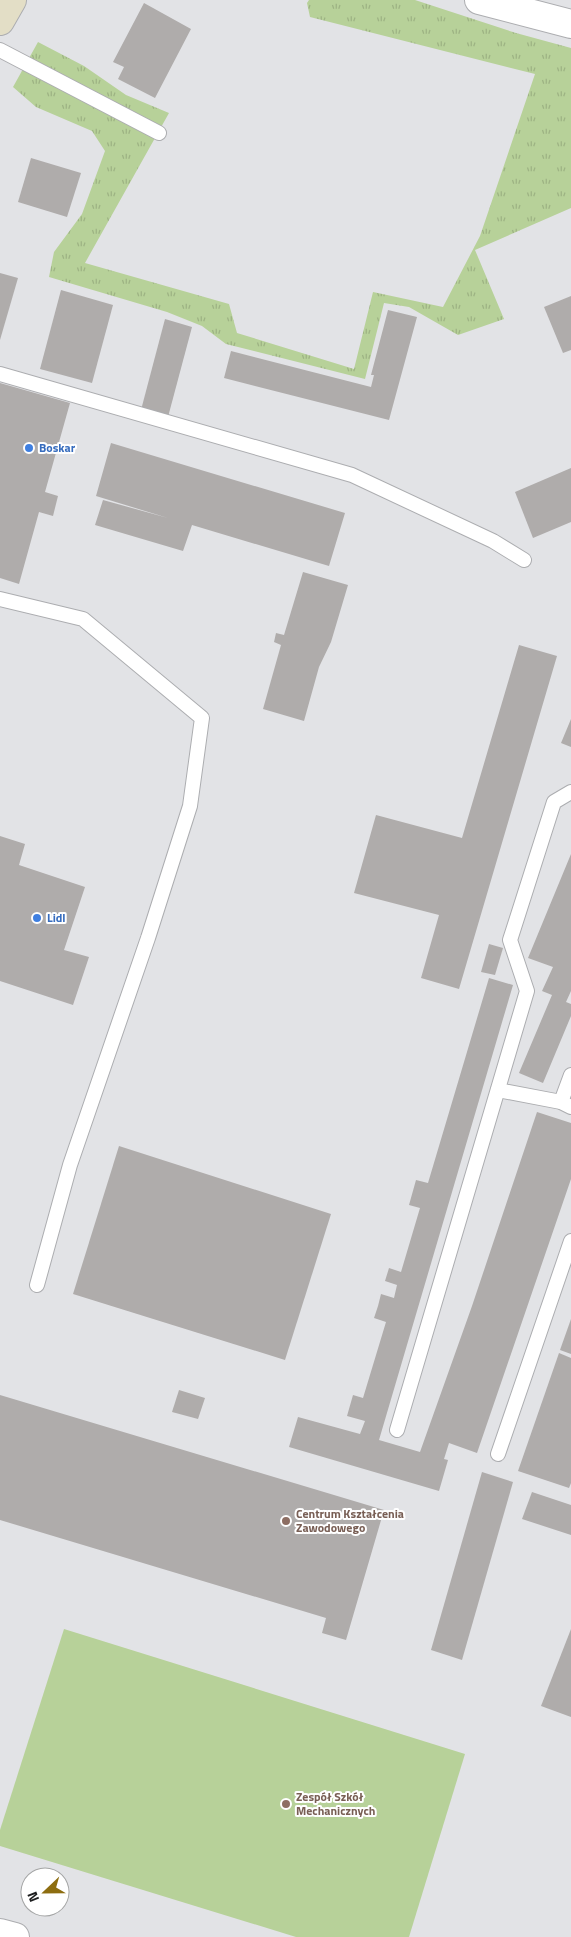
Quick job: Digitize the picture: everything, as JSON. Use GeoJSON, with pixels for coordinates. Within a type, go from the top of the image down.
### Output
{"type":"FeatureCollection","features":[{"type":"Feature","properties":{"kind":"street"},"geometry":{"type":"LineString","coordinates":[[0,21],[12,0]]}},
{"type":"Feature","properties":{"kind":"street"},"geometry":{"type":"LineString","coordinates":[[479,0],[531,6],[571,24]]}},
{"type":"Feature","properties":{"kind":"street"},"geometry":{"type":"LineString","coordinates":[[0,1933],[15,1937]]}},
{"type":"Feature","properties":{"kind":"lane"},"geometry":{"type":"LineString","coordinates":[[0,50],[158,133]]}},
{"type":"Feature","properties":{"kind":"lane"},"geometry":{"type":"LineString","coordinates":[[0,374],[352,475],[493,541],[524,560]]}},
{"type":"Feature","properties":{"kind":"lane"},"geometry":{"type":"LineString","coordinates":[[0,598],[83,618],[202,718],[190,806],[148,938],[70,1165],[37,1285]]}},
{"type":"Feature","properties":{"kind":"lane"},"geometry":{"type":"LineString","coordinates":[[397,1430],[527,991],[510,940],[554,802],[571,792]]}},
{"type":"Feature","properties":{"kind":"lane"},"geometry":{"type":"LineString","coordinates":[[498,1090],[566,1105],[571,1075]]}},
{"type":"Feature","properties":{"kind":"lane"},"geometry":{"type":"LineString","coordinates":[[498,1454],[571,1241]]}},
{"type":"Feature","properties":{"kind":"green space"},"geometry":{"type":"Polygon","coordinates":[[[309,0],[415,0],[516,33],[571,48],[571,208],[475,250],[504,319],[458,335],[409,307],[384,303],[365,379],[226,344],[202,326],[167,312],[49,277],[54,252],[82,214],[105,151],[92,131],[36,107],[13,87],[38,42],[84,66],[126,95],[169,113],[85,263],[229,304],[237,333],[354,369],[373,292],[443,307],[480,236],[535,74],[310,17],[307,3],[309,0]]]}},
{"type":"Feature","properties":{"kind":"green space"},"geometry":{"type":"Polygon","coordinates":[[[64,1629],[465,1754],[409,1937],[296,1937],[0,1846],[0,1830],[64,1629]]]}},
{"type":"Feature","properties":{"kind":"building"},"geometry":{"type":"Polygon","coordinates":[[[144,3],[191,29],[155,98],[118,79],[124,67],[113,62],[144,3]]]}},
{"type":"Feature","properties":{"kind":"building"},"geometry":{"type":"Polygon","coordinates":[[[31,158],[81,173],[67,217],[18,202],[31,158]]]}},
{"type":"Feature","properties":{"kind":"building"},"geometry":{"type":"Polygon","coordinates":[[[0,273],[18,278],[0,340],[0,273]]]}},
{"type":"Feature","properties":{"kind":"building"},"geometry":{"type":"Polygon","coordinates":[[[61,290],[113,305],[92,383],[40,369],[61,290]]]}},
{"type":"Feature","properties":{"kind":"building"},"geometry":{"type":"Polygon","coordinates":[[[571,296],[571,350],[563,353],[544,307],[571,296]]]}},
{"type":"Feature","properties":{"kind":"building"},"geometry":{"type":"Polygon","coordinates":[[[388,310],[417,317],[389,420],[224,378],[231,351],[371,387],[374,375],[371,375],[388,310]]]}},
{"type":"Feature","properties":{"kind":"building"},"geometry":{"type":"Polygon","coordinates":[[[165,319],[192,327],[168,417],[141,410],[165,319]]]}},
{"type":"Feature","properties":{"kind":"building","name":"Boskar"},"geometry":{"type":"Polygon","coordinates":[[[0,383],[70,403],[45,492],[58,496],[53,516],[39,512],[19,584],[0,578],[0,383]]]}},
{"type":"Feature","properties":{"kind":"building"},"geometry":{"type":"Polygon","coordinates":[[[111,443],[345,513],[329,566],[192,525],[183,551],[95,525],[103,500],[168,518],[96,496],[111,443]]]}},
{"type":"Feature","properties":{"kind":"building"},"geometry":{"type":"Polygon","coordinates":[[[571,468],[571,522],[533,538],[515,492],[571,468]]]}},
{"type":"Feature","properties":{"kind":"building"},"geometry":{"type":"Polygon","coordinates":[[[303,572],[348,585],[331,642],[319,667],[304,721],[263,709],[281,645],[274,642],[276,633],[284,635],[303,572]]]}},
{"type":"Feature","properties":{"kind":"building"},"geometry":{"type":"Polygon","coordinates":[[[519,645],[557,656],[459,989],[421,978],[439,915],[354,893],[376,815],[462,838],[519,645]]]}},
{"type":"Feature","properties":{"kind":"building"},"geometry":{"type":"Polygon","coordinates":[[[571,719],[571,747],[561,743],[571,719]]]}},
{"type":"Feature","properties":{"kind":"building","name":"Lidl"},"geometry":{"type":"Polygon","coordinates":[[[0,836],[25,844],[19,865],[85,887],[64,950],[89,957],[73,1005],[0,981],[0,836]]]}},
{"type":"Feature","properties":{"kind":"building"},"geometry":{"type":"Polygon","coordinates":[[[571,854],[571,991],[566,1002],[571,1004],[571,1016],[543,1083],[519,1073],[552,995],[542,991],[553,967],[528,958],[571,854]]]}},
{"type":"Feature","properties":{"kind":"building"},"geometry":{"type":"Polygon","coordinates":[[[489,944],[503,948],[495,975],[481,972],[489,944]]]}},
{"type":"Feature","properties":{"kind":"building"},"geometry":{"type":"Polygon","coordinates":[[[489,978],[513,985],[379,1440],[420,1452],[472,1306],[537,1112],[571,1123],[571,1179],[477,1453],[449,1443],[444,1459],[448,1460],[439,1491],[289,1447],[298,1417],[360,1434],[365,1421],[347,1416],[353,1395],[363,1398],[386,1322],[374,1318],[381,1294],[394,1298],[397,1285],[385,1281],[389,1268],[401,1272],[420,1208],[409,1205],[416,1180],[428,1183],[489,978]]]}},
{"type":"Feature","properties":{"kind":"building"},"geometry":{"type":"Polygon","coordinates":[[[119,1146],[331,1214],[285,1360],[73,1294],[119,1146]]]}},
{"type":"Feature","properties":{"kind":"building"},"geometry":{"type":"Polygon","coordinates":[[[571,1319],[571,1354],[560,1350],[571,1319]]]}},
{"type":"Feature","properties":{"kind":"building"},"geometry":{"type":"Polygon","coordinates":[[[559,1353],[571,1358],[571,1483],[569,1488],[518,1471],[559,1353]]]}},
{"type":"Feature","properties":{"kind":"building"},"geometry":{"type":"Polygon","coordinates":[[[179,1390],[205,1398],[198,1419],[172,1412],[179,1390]]]}},
{"type":"Feature","properties":{"kind":"building"},"geometry":{"type":"Polygon","coordinates":[[[0,1395],[384,1510],[346,1640],[322,1633],[326,1618],[0,1520],[0,1395]]]}},
{"type":"Feature","properties":{"kind":"building"},"geometry":{"type":"Polygon","coordinates":[[[482,1472],[513,1482],[462,1660],[431,1650],[482,1472]]]}},
{"type":"Feature","properties":{"kind":"building"},"geometry":{"type":"Polygon","coordinates":[[[532,1492],[571,1505],[571,1535],[522,1519],[532,1492]]]}},
{"type":"Feature","properties":{"kind":"building"},"geometry":{"type":"Polygon","coordinates":[[[571,1629],[571,1717],[541,1706],[571,1629]]]}},
{"type":"Feature","properties":{"kind":"place","name":"Boskar"},"geometry":{"type":"Point","coordinates":[29,448]}},
{"type":"Feature","properties":{"kind":"place","name":"Lidl"},"geometry":{"type":"Point","coordinates":[37,918]}},
{"type":"Feature","properties":{"kind":"place","name":"Centrum Kształcenia Zawodowego"},"geometry":{"type":"Point","coordinates":[286,1521]}},
{"type":"Feature","properties":{"kind":"place","name":"Zespół Szkół Mechanicznych"},"geometry":{"type":"Point","coordinates":[286,1804]}}]}
